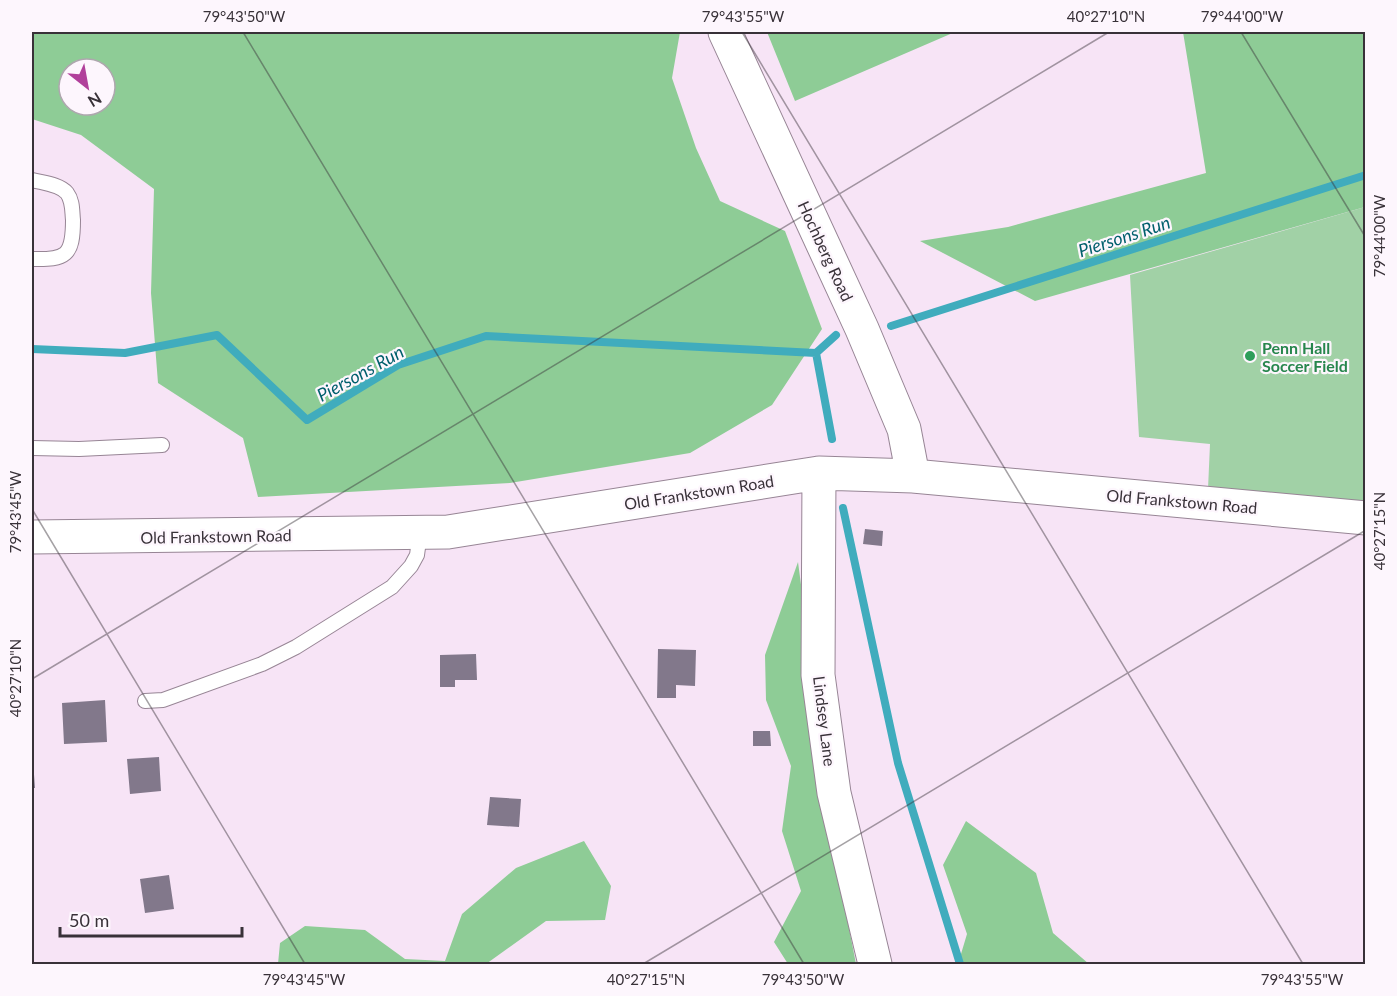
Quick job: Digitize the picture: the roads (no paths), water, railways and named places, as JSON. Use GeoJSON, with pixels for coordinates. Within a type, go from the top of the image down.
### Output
{"type":"FeatureCollection","features":[{"type":"Feature","properties":{"kind":"street","name":"Hochberg Road"},"geometry":{"type":"LineString","coordinates":[[725,32],[862,329],[904,429],[913,476]]}},
{"type":"Feature","properties":{"kind":"street","name":"Old Frankstown Road"},"geometry":{"type":"LineString","coordinates":[[32,537],[448,532],[819,473],[913,476],[1365,518]]}},
{"type":"Feature","properties":{"kind":"street","name":"Lindsey Lane"},"geometry":{"type":"LineString","coordinates":[[819,473],[818,675],[834,793],[875,964]]}},
{"type":"Feature","properties":{"kind":"lane"},"geometry":{"type":"LineString","coordinates":[[32,180],[53,185],[66,192],[72,204],[73,241],[67,252],[54,260],[32,259]]}},
{"type":"Feature","properties":{"kind":"lane"},"geometry":{"type":"LineString","coordinates":[[32,448],[79,449],[162,445]]}},
{"type":"Feature","properties":{"kind":"lane"},"geometry":{"type":"LineString","coordinates":[[145,701],[163,700],[262,664],[304,642],[392,587],[411,566],[417,555],[420,533]]}},
{"type":"Feature","properties":{"kind":"waterway","name":"Piersons Run"},"geometry":{"type":"LineString","coordinates":[[891,326],[1366,175]]}},
{"type":"Feature","properties":{"kind":"waterway","name":"Piersons Run"},"geometry":{"type":"LineString","coordinates":[[32,349],[125,353],[217,335],[307,420],[398,365],[486,336],[816,353],[836,335]]}},
{"type":"Feature","properties":{"kind":"waterway"},"geometry":{"type":"LineString","coordinates":[[816,353],[832,439]]}},
{"type":"Feature","properties":{"kind":"waterway"},"geometry":{"type":"LineString","coordinates":[[843,508],[898,763],[960,964]]}},
{"type":"Feature","properties":{"kind":"place","name":"Penn Hall Soccer Field"},"geometry":{"type":"Point","coordinates":[1250,356]}}]}
